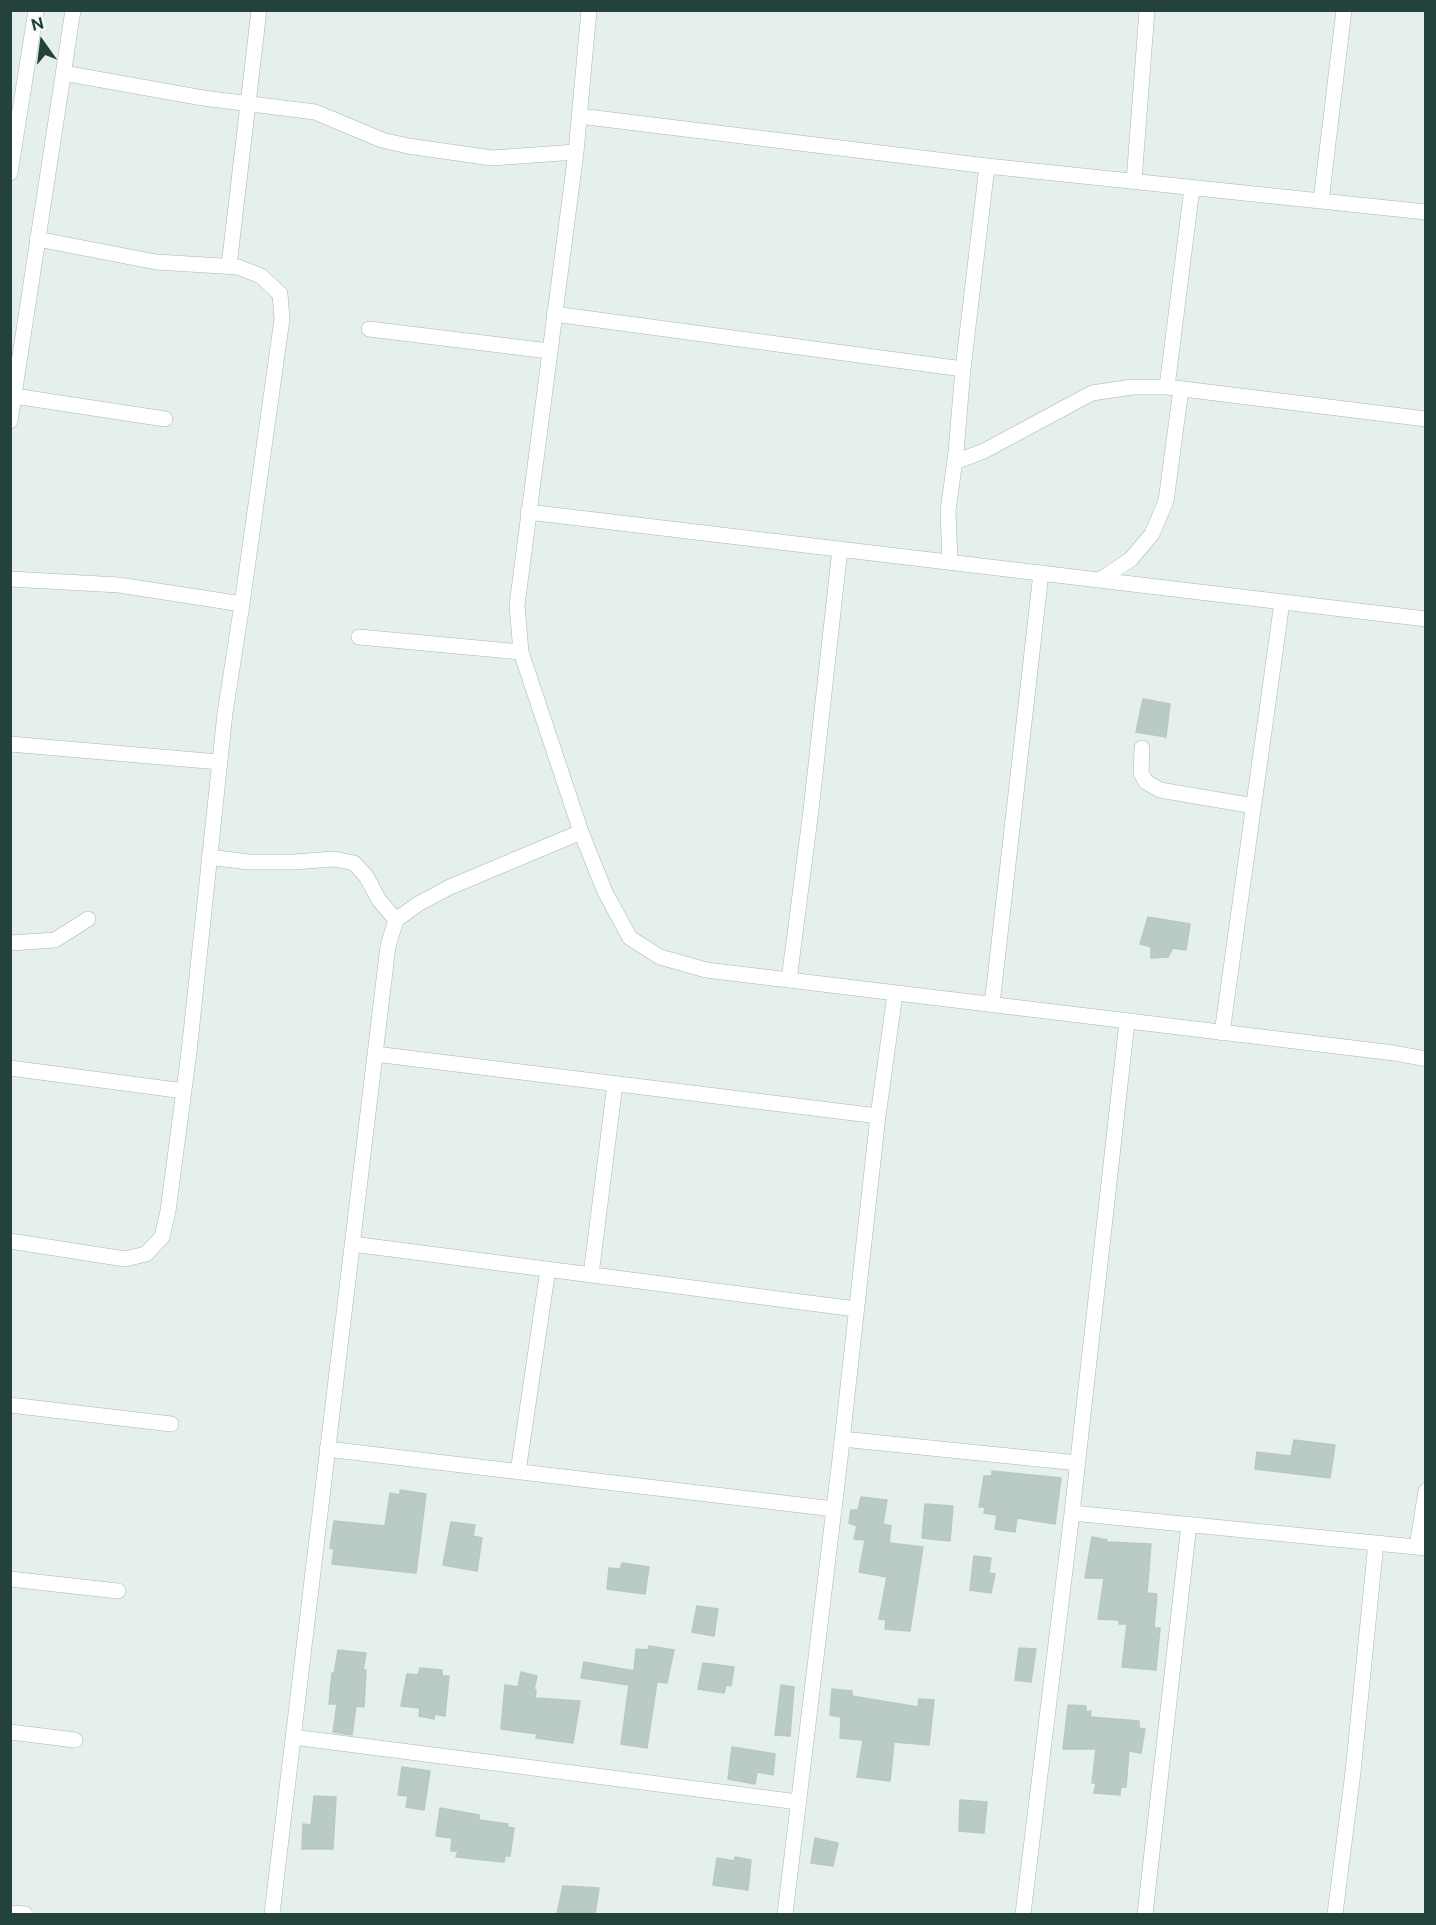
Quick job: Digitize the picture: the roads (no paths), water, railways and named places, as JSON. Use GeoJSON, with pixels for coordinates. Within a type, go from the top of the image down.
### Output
{"type":"FeatureCollection","features":[{"type":"Feature","properties":{"kind":"street"},"geometry":{"type":"LineString","coordinates":[[10,172],[36,10]]}},
{"type":"Feature","properties":{"kind":"street"},"geometry":{"type":"LineString","coordinates":[[10,421],[73,10]]}},
{"type":"Feature","properties":{"kind":"street"},"geometry":{"type":"LineString","coordinates":[[229,266],[259,10]]}},
{"type":"Feature","properties":{"kind":"street"},"geometry":{"type":"LineString","coordinates":[[589,10],[576,152],[517,605],[521,652],[581,832],[604,892],[630,938],[660,957],[706,970],[1394,1053],[1425,1059]]}},
{"type":"Feature","properties":{"kind":"street"},"geometry":{"type":"LineString","coordinates":[[1134,181],[1147,10]]}},
{"type":"Feature","properties":{"kind":"street"},"geometry":{"type":"LineString","coordinates":[[1321,201],[1344,10]]}},
{"type":"Feature","properties":{"kind":"street"},"geometry":{"type":"LineString","coordinates":[[63,72],[203,98],[315,112],[382,140],[408,146],[492,158],[576,152]]}},
{"type":"Feature","properties":{"kind":"street"},"geometry":{"type":"LineString","coordinates":[[579,116],[987,166],[1425,212]]}},
{"type":"Feature","properties":{"kind":"street"},"geometry":{"type":"LineString","coordinates":[[950,562],[948,512],[987,166]]}},
{"type":"Feature","properties":{"kind":"street"},"geometry":{"type":"LineString","coordinates":[[1100,580],[1131,560],[1152,534],[1166,501],[1192,188]]}},
{"type":"Feature","properties":{"kind":"street"},"geometry":{"type":"LineString","coordinates":[[10,1241],[125,1259],[146,1254],[162,1237],[168,1211],[184,1091],[225,714],[282,319],[280,294],[261,276],[238,267],[156,262],[37,239]]}},
{"type":"Feature","properties":{"kind":"street"},"geometry":{"type":"LineString","coordinates":[[554,314],[963,369]]}},
{"type":"Feature","properties":{"kind":"street"},"geometry":{"type":"LineString","coordinates":[[369,329],[549,351]]}},
{"type":"Feature","properties":{"kind":"street"},"geometry":{"type":"LineString","coordinates":[[955,462],[984,451],[1092,393],[1132,387],[1174,388],[1425,419]]}},
{"type":"Feature","properties":{"kind":"street"},"geometry":{"type":"LineString","coordinates":[[14,396],[165,419]]}},
{"type":"Feature","properties":{"kind":"street"},"geometry":{"type":"LineString","coordinates":[[528,512],[1425,619]]}},
{"type":"Feature","properties":{"kind":"street"},"geometry":{"type":"LineString","coordinates":[[789,980],[840,549]]}},
{"type":"Feature","properties":{"kind":"street"},"geometry":{"type":"LineString","coordinates":[[992,1005],[1041,573]]}},
{"type":"Feature","properties":{"kind":"street"},"geometry":{"type":"LineString","coordinates":[[10,579],[119,585],[242,604]]}},
{"type":"Feature","properties":{"kind":"street"},"geometry":{"type":"LineString","coordinates":[[1222,1033],[1282,602]]}},
{"type":"Feature","properties":{"kind":"street"},"geometry":{"type":"LineString","coordinates":[[359,637],[521,652]]}},
{"type":"Feature","properties":{"kind":"street"},"geometry":{"type":"LineString","coordinates":[[10,744],[219,762]]}},
{"type":"Feature","properties":{"kind":"street"},"geometry":{"type":"LineString","coordinates":[[1142,748],[1141,773],[1146,782],[1160,790],[1254,806]]}},
{"type":"Feature","properties":{"kind":"street"},"geometry":{"type":"LineString","coordinates":[[272,1914],[388,946],[396,920],[418,904],[450,887],[581,832]]}},
{"type":"Feature","properties":{"kind":"street"},"geometry":{"type":"LineString","coordinates":[[209,857],[294,862],[334,859],[354,863],[366,876],[379,900],[396,920]]}},
{"type":"Feature","properties":{"kind":"street"},"geometry":{"type":"LineString","coordinates":[[10,943],[55,940],[88,919]]}},
{"type":"Feature","properties":{"kind":"street"},"geometry":{"type":"LineString","coordinates":[[784,1914],[834,1509],[878,1116],[895,994]]}},
{"type":"Feature","properties":{"kind":"street"},"geometry":{"type":"LineString","coordinates":[[1023,1914],[1078,1462],[1127,1022]]}},
{"type":"Feature","properties":{"kind":"street"},"geometry":{"type":"LineString","coordinates":[[375,1054],[878,1116]]}},
{"type":"Feature","properties":{"kind":"street"},"geometry":{"type":"LineString","coordinates":[[10,1068],[184,1091]]}},
{"type":"Feature","properties":{"kind":"street"},"geometry":{"type":"LineString","coordinates":[[591,1275],[615,1084]]}},
{"type":"Feature","properties":{"kind":"street"},"geometry":{"type":"LineString","coordinates":[[352,1244],[856,1309]]}},
{"type":"Feature","properties":{"kind":"street"},"geometry":{"type":"LineString","coordinates":[[518,1472],[548,1269]]}},
{"type":"Feature","properties":{"kind":"street"},"geometry":{"type":"LineString","coordinates":[[10,1405],[171,1424]]}},
{"type":"Feature","properties":{"kind":"street"},"geometry":{"type":"LineString","coordinates":[[842,1439],[1078,1462]]}},
{"type":"Feature","properties":{"kind":"street"},"geometry":{"type":"LineString","coordinates":[[327,1449],[834,1509]]}},
{"type":"Feature","properties":{"kind":"street"},"geometry":{"type":"LineString","coordinates":[[1072,1513],[1421,1548],[1425,1491]]}},
{"type":"Feature","properties":{"kind":"street"},"geometry":{"type":"LineString","coordinates":[[1145,1914],[1189,1524]]}},
{"type":"Feature","properties":{"kind":"street"},"geometry":{"type":"LineString","coordinates":[[1335,1914],[1353,1772],[1376,1543]]}},
{"type":"Feature","properties":{"kind":"street"},"geometry":{"type":"LineString","coordinates":[[10,1579],[118,1592]]}},
{"type":"Feature","properties":{"kind":"street"},"geometry":{"type":"LineString","coordinates":[[10,1732],[75,1740]]}},
{"type":"Feature","properties":{"kind":"street"},"geometry":{"type":"LineString","coordinates":[[293,1737],[798,1802]]}},
{"type":"Feature","properties":{"kind":"street"},"geometry":{"type":"LineString","coordinates":[[10,1913],[25,1914]]}}]}
